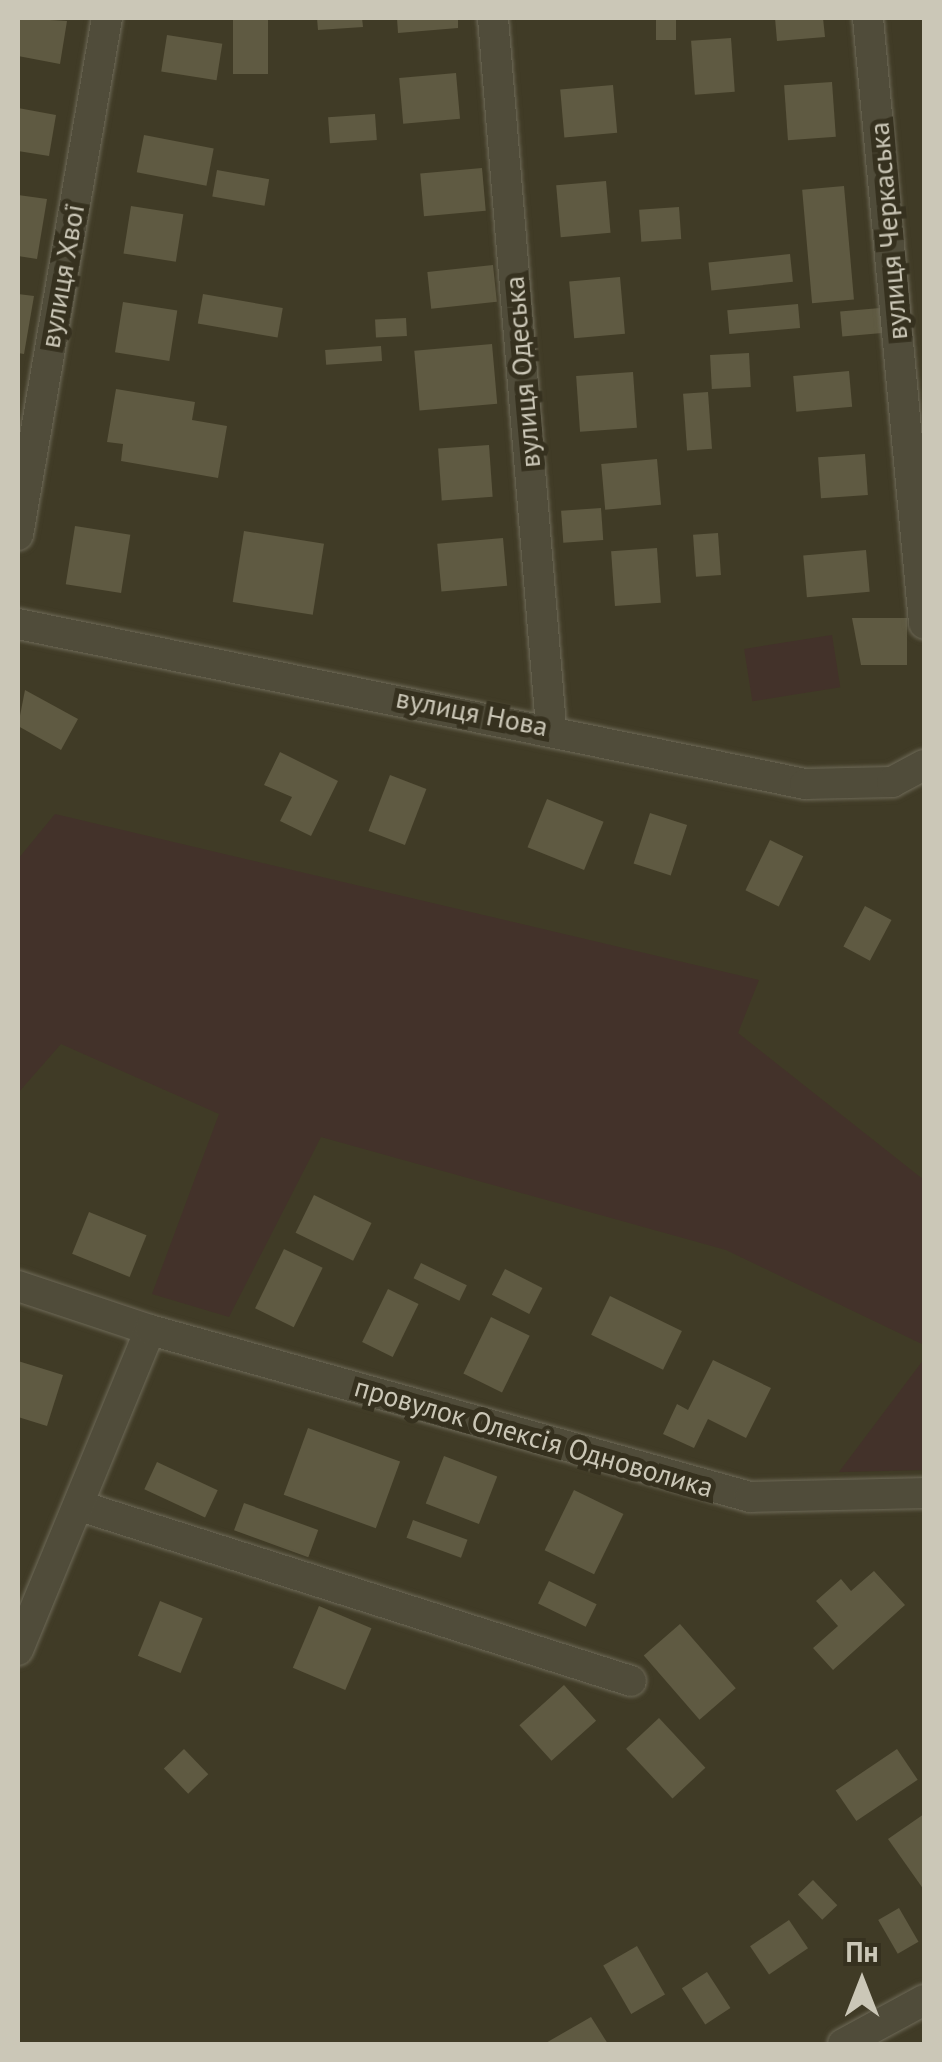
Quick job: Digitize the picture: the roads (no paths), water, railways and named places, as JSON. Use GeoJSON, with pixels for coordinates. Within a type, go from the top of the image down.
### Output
{"type":"FeatureCollection","features":[{"type":"Feature","properties":{"kind":"street","name":"вулиця Хвої"},"geometry":{"type":"LineString","coordinates":[[18,535],[107,18]]}},
{"type":"Feature","properties":{"kind":"street","name":"вулиця Одеська"},"geometry":{"type":"LineString","coordinates":[[493,18],[551,728]]}},
{"type":"Feature","properties":{"kind":"street","name":"вулиця Черкаська"},"geometry":{"type":"LineString","coordinates":[[868,18],[924,623]]}},
{"type":"Feature","properties":{"kind":"street","name":"вулиця Нова"},"geometry":{"type":"LineString","coordinates":[[18,624],[551,728],[805,784],[892,782],[924,765]]}},
{"type":"Feature","properties":{"kind":"street","name":"провулок Олексія Одноволика"},"geometry":{"type":"LineString","coordinates":[[18,1286],[150,1330],[750,1497],[924,1493]]}},
{"type":"Feature","properties":{"kind":"street"},"geometry":{"type":"LineString","coordinates":[[18,1650],[150,1330]]}},
{"type":"Feature","properties":{"kind":"street"},"geometry":{"type":"LineString","coordinates":[[80,1506],[631,1680]]}},
{"type":"Feature","properties":{"kind":"street"},"geometry":{"type":"LineString","coordinates":[[843,2044],[924,2000]]}}]}
